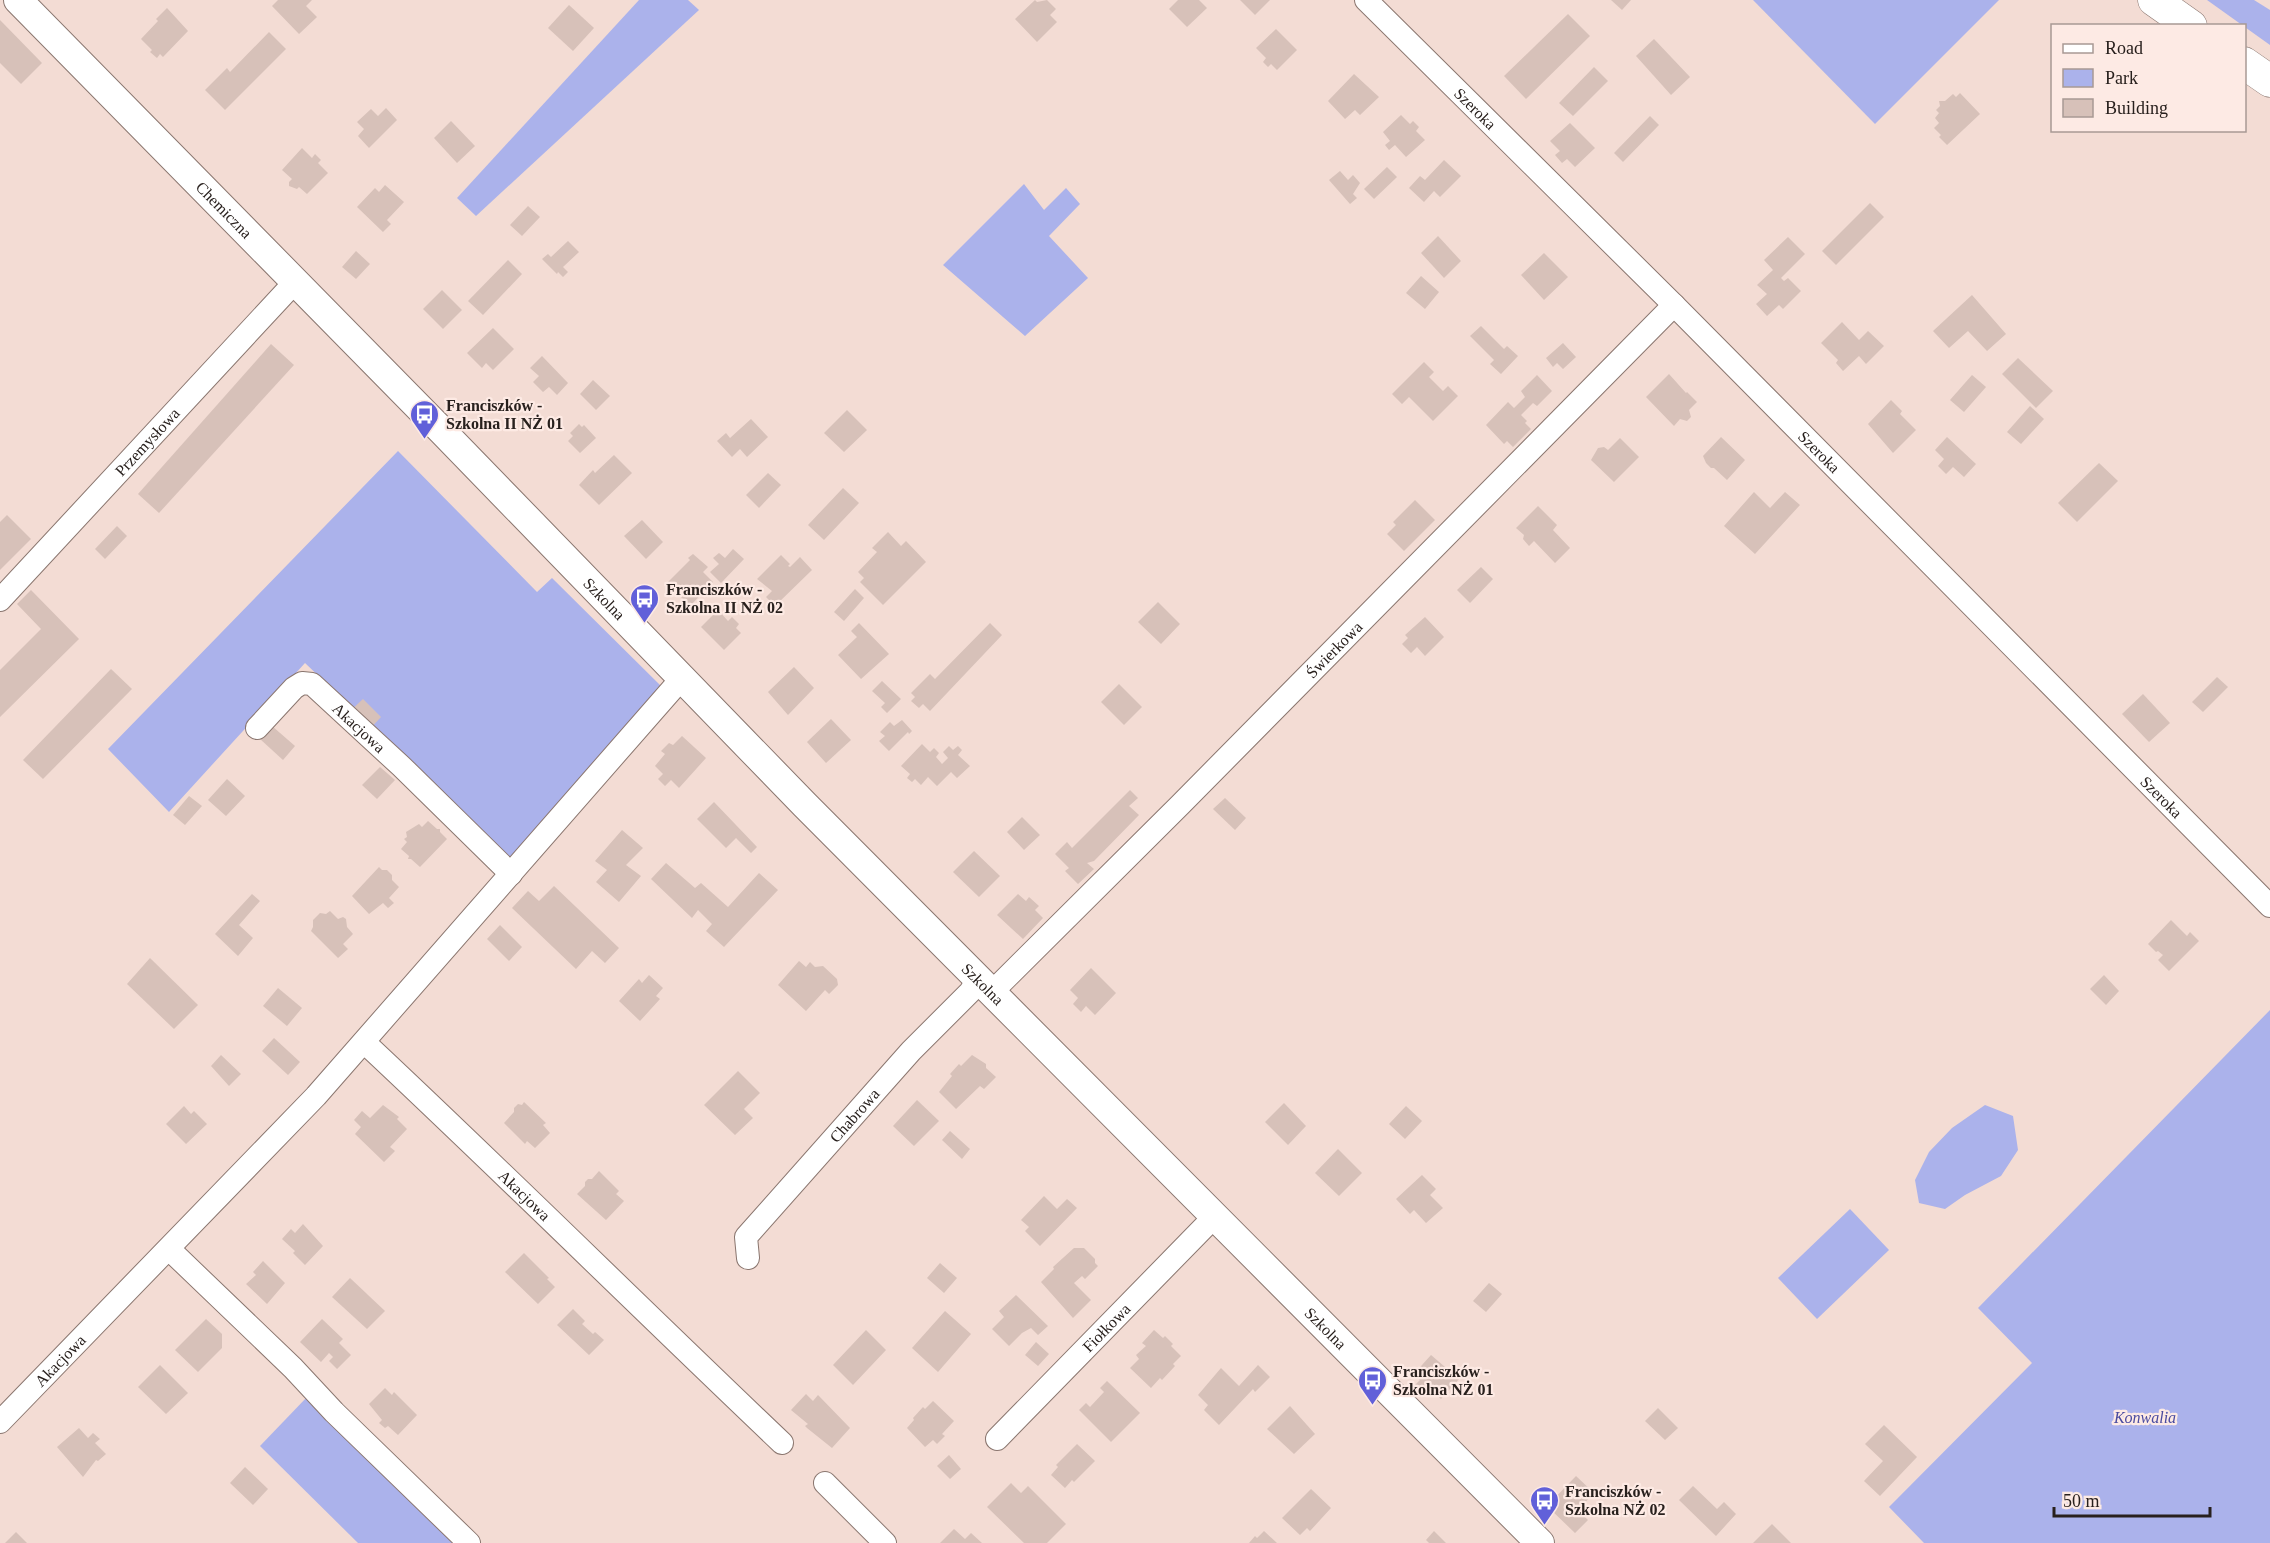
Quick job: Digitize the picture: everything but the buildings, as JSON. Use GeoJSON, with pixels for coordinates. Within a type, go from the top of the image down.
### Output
{"type":"FeatureCollection","features":[{"type":"Feature","properties":{"kind":"main road"},"geometry":{"type":"LineString","coordinates":[[2154,0],[2188,24]]}},
{"type":"Feature","properties":{"kind":"main road"},"geometry":{"type":"LineString","coordinates":[[2246,64],[2270,81]]}},
{"type":"Feature","properties":{"kind":"street","name":"Chemiczna"},"geometry":{"type":"LineString","coordinates":[[18,0],[431,420]]}},
{"type":"Feature","properties":{"kind":"street","name":"Szeroka"},"geometry":{"type":"LineString","coordinates":[[1366,0],[1674,305],[2270,906]]}},
{"type":"Feature","properties":{"kind":"street","name":"Przemysłowa"},"geometry":{"type":"LineString","coordinates":[[0,600],[295,282]]}},
{"type":"Feature","properties":{"kind":"street","name":"Świerkowa"},"geometry":{"type":"LineString","coordinates":[[985,985],[1180,806],[1674,305]]}},
{"type":"Feature","properties":{"kind":"street","name":"Szkolna"},"geometry":{"type":"LineString","coordinates":[[431,420],[805,805],[1540,1543]]}},
{"type":"Feature","properties":{"kind":"street","name":"Akacjowa"},"geometry":{"type":"LineString","coordinates":[[2,1417],[169,1249],[316,1096],[682,678]]}},
{"type":"Feature","properties":{"kind":"street","name":"Akacjowa"},"geometry":{"type":"LineString","coordinates":[[257,728],[294,688],[302,682],[312,684],[401,766],[511,874]]}},
{"type":"Feature","properties":{"kind":"street","name":"Chabrowa"},"geometry":{"type":"LineString","coordinates":[[748,1258],[746,1237],[911,1051],[970,992],[985,985]]}},
{"type":"Feature","properties":{"kind":"street","name":"Akacjowa"},"geometry":{"type":"LineString","coordinates":[[364,1042],[422,1095],[782,1443]]}},
{"type":"Feature","properties":{"kind":"street","name":"Fiołkowa"},"geometry":{"type":"LineString","coordinates":[[997,1439],[1215,1216]]}},
{"type":"Feature","properties":{"kind":"street"},"geometry":{"type":"LineString","coordinates":[[169,1249],[469,1543]]}},
{"type":"Feature","properties":{"kind":"street"},"geometry":{"type":"LineString","coordinates":[[825,1484],[885,1543]]}},
{"type":"Feature","properties":{"kind":"green space"},"geometry":{"type":"Polygon","coordinates":[[[639,0],[688,0],[699,10],[476,216],[457,198],[639,0]]]}},
{"type":"Feature","properties":{"kind":"green space"},"geometry":{"type":"Polygon","coordinates":[[[1753,0],[1999,0],[1875,124],[1753,0]]]}},
{"type":"Feature","properties":{"kind":"green space"},"geometry":{"type":"Polygon","coordinates":[[[2207,0],[2254,0],[2270,10],[2270,45],[2246,28],[2246,24],[2241,24],[2207,0]]]}},
{"type":"Feature","properties":{"kind":"green space"},"geometry":{"type":"Polygon","coordinates":[[[1024,184],[1044,210],[1066,188],[1080,204],[1049,236],[1088,278],[1025,336],[943,265],[1024,184]]]}},
{"type":"Feature","properties":{"kind":"green space"},"geometry":{"type":"Polygon","coordinates":[[[398,451],[537,592],[552,578],[661,686],[511,860],[305,663],[169,812],[108,749],[398,451]]]}},
{"type":"Feature","properties":{"kind":"green space","name":"Konwalia"},"geometry":{"type":"Polygon","coordinates":[[[2270,1010],[2270,1543],[1924,1543],[1889,1507],[2032,1363],[1978,1308],[2270,1010]]]}},
{"type":"Feature","properties":{"kind":"green space"},"geometry":{"type":"Polygon","coordinates":[[[1985,1105],[2013,1116],[2018,1150],[2001,1176],[1965,1195],[1945,1209],[1919,1203],[1915,1180],[1929,1152],[1952,1128],[1985,1105]]]}},
{"type":"Feature","properties":{"kind":"green space"},"geometry":{"type":"Polygon","coordinates":[[[1850,1209],[1889,1250],[1817,1319],[1778,1278],[1850,1209]]]}},
{"type":"Feature","properties":{"kind":"green space"},"geometry":{"type":"Polygon","coordinates":[[[308,1396],[458,1543],[358,1543],[260,1446],[308,1396]]]}},
{"type":"Feature","properties":{"kind":"place","name":"Franciszków - Szkolna II NŻ 01"},"geometry":{"type":"Point","coordinates":[425,440]}},
{"type":"Feature","properties":{"kind":"place","name":"Franciszków - Szkolna II NŻ 02"},"geometry":{"type":"Point","coordinates":[645,624]}},
{"type":"Feature","properties":{"kind":"place","name":"Franciszków - Szkolna NŻ 01"},"geometry":{"type":"Point","coordinates":[1372,1406]}},
{"type":"Feature","properties":{"kind":"place","name":"Franciszków - Szkolna NŻ 02"},"geometry":{"type":"Point","coordinates":[1544,1526]}}]}
